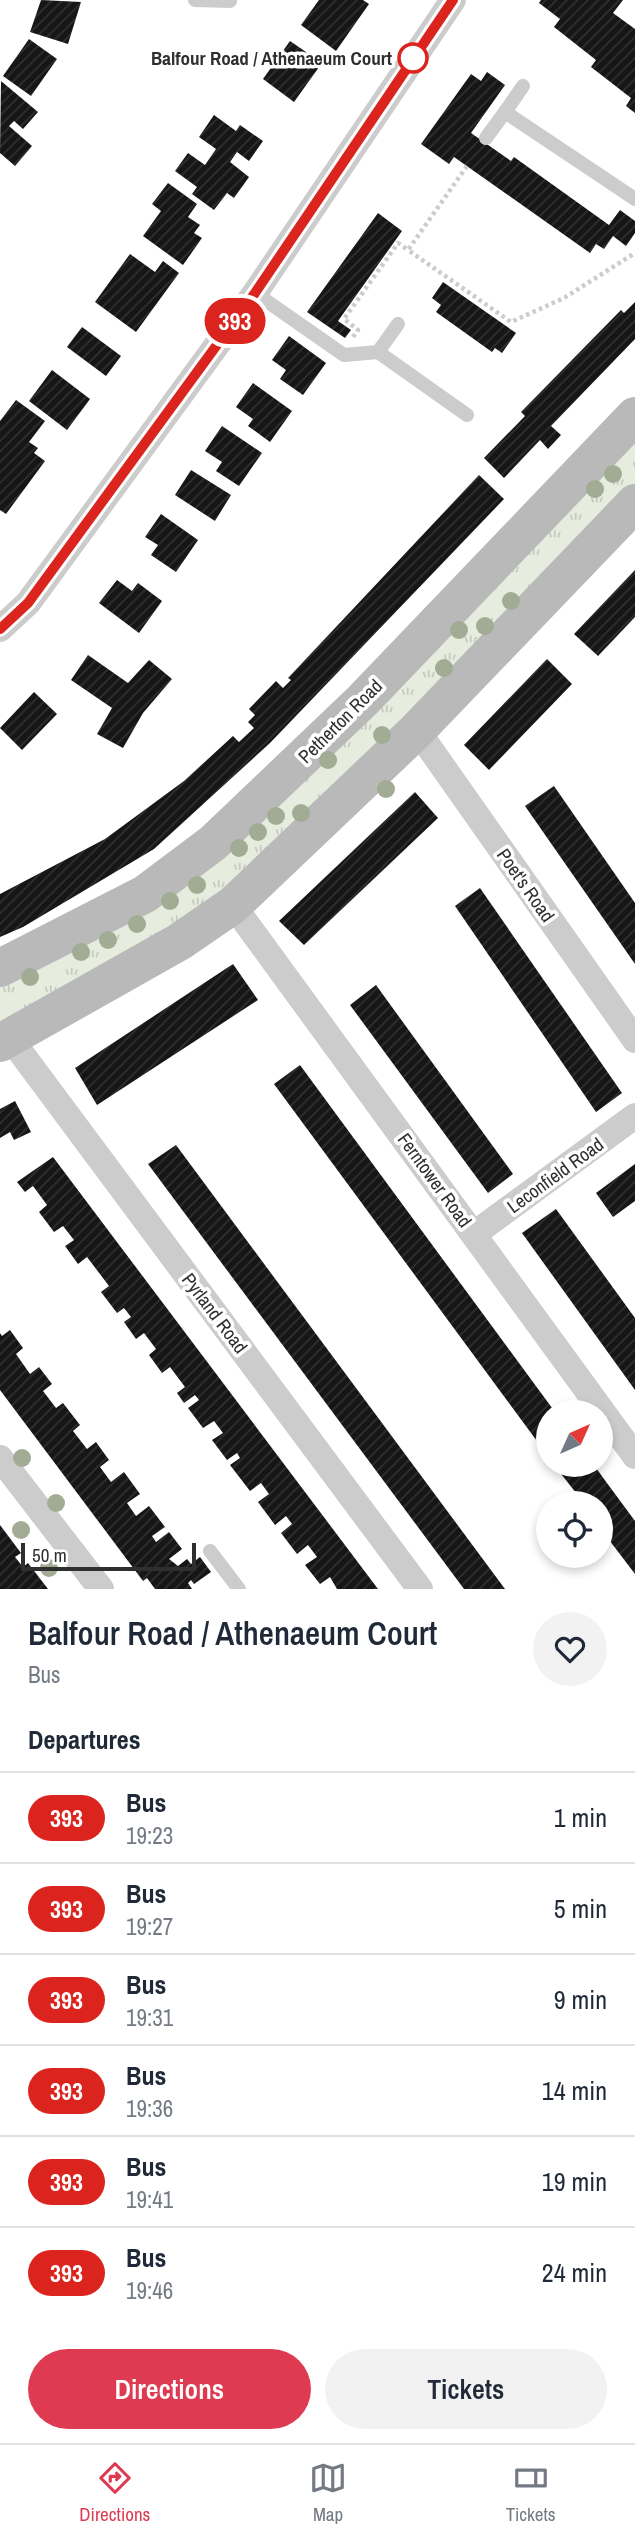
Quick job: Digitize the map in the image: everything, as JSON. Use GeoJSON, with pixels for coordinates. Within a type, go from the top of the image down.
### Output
{"type":"FeatureCollection","features":[{"type":"Feature","properties":{"kind":"street"},"geometry":{"type":"LineString","coordinates":[[0,629],[28,603],[255,293],[453,0]]}},
{"type":"Feature","properties":{"kind":"street","name":"Petherton Road"},"geometry":{"type":"LineString","coordinates":[[0,968],[145,894],[213,843],[363,700],[635,416]]}},
{"type":"Feature","properties":{"kind":"street"},"geometry":{"type":"LineString","coordinates":[[5,1040],[179,942],[233,905],[416,730],[635,503]]}},
{"type":"Feature","properties":{"kind":"street","name":"Poet's Road"},"geometry":{"type":"LineString","coordinates":[[416,730],[635,1040]]}},
{"type":"Feature","properties":{"kind":"street","name":"Ferntower Road"},"geometry":{"type":"LineString","coordinates":[[233,905],[635,1456]]}},
{"type":"Feature","properties":{"kind":"street","name":"Pyrland Road"},"geometry":{"type":"LineString","coordinates":[[5,1040],[420,1589]]}},
{"type":"Feature","properties":{"kind":"street","name":"Leconfield Road"},"geometry":{"type":"LineString","coordinates":[[474,1234],[635,1115]]}},
{"type":"Feature","properties":{"kind":"street"},"geometry":{"type":"LineString","coordinates":[[0,1458],[101,1589]]}},
{"type":"Feature","properties":{"kind":"lane"},"geometry":{"type":"LineString","coordinates":[[195,0],[230,1]]}},
{"type":"Feature","properties":{"kind":"lane"},"geometry":{"type":"LineString","coordinates":[[486,138],[523,86]]}},
{"type":"Feature","properties":{"kind":"lane"},"geometry":{"type":"LineString","coordinates":[[505,112],[635,199]]}},
{"type":"Feature","properties":{"kind":"lane"},"geometry":{"type":"LineString","coordinates":[[255,293],[341,353],[351,356],[377,352],[467,415]]}},
{"type":"Feature","properties":{"kind":"lane"},"geometry":{"type":"LineString","coordinates":[[377,352],[398,324]]}},
{"type":"Feature","properties":{"kind":"lane"},"geometry":{"type":"LineString","coordinates":[[210,1551],[239,1589]]}},
{"type":"Feature","properties":{"kind":"path"},"geometry":{"type":"LineString","coordinates":[[408,250],[467,166]]}},
{"type":"Feature","properties":{"kind":"path"},"geometry":{"type":"LineString","coordinates":[[341,353],[358,330],[344,319],[398,243],[510,322],[564,298],[635,253]]}},
{"type":"Feature","properties":{"kind":"green space"},"geometry":{"type":"Polygon","coordinates":[[[635,436],[635,491],[240,887],[0,1034],[0,977],[104,929],[635,436]]]}},
{"type":"Feature","properties":{"kind":"building"},"geometry":{"type":"Polygon","coordinates":[[[41,0],[81,2],[68,44],[30,32],[41,0]]]}},
{"type":"Feature","properties":{"kind":"building"},"geometry":{"type":"Polygon","coordinates":[[[319,0],[363,0],[369,4],[336,51],[301,25],[319,0]]]}},
{"type":"Feature","properties":{"kind":"building"},"geometry":{"type":"Polygon","coordinates":[[[541,0],[623,0],[613,13],[635,29],[635,113],[626,106],[631,98],[591,67],[596,60],[554,27],[560,19],[539,3],[541,0]]]}},
{"type":"Feature","properties":{"kind":"building"},"geometry":{"type":"Polygon","coordinates":[[[29,39],[57,59],[31,96],[3,76],[29,39]]]}},
{"type":"Feature","properties":{"kind":"building"},"geometry":{"type":"Polygon","coordinates":[[[290,41],[322,63],[294,102],[263,79],[290,41]]]}},
{"type":"Feature","properties":{"kind":"building"},"geometry":{"type":"Polygon","coordinates":[[[487,72],[505,85],[471,133],[511,161],[514,157],[609,225],[620,210],[635,221],[635,233],[626,246],[613,236],[604,249],[596,244],[590,253],[454,157],[449,164],[421,144],[471,74],[481,81],[487,72]]]}},
{"type":"Feature","properties":{"kind":"building"},"geometry":{"type":"Polygon","coordinates":[[[1,81],[38,112],[23,129],[14,121],[9,126],[32,146],[15,166],[0,153],[1,81]]]}},
{"type":"Feature","properties":{"kind":"building"},"geometry":{"type":"Polygon","coordinates":[[[214,115],[236,131],[240,125],[263,141],[249,161],[237,152],[230,162],[249,177],[234,198],[227,193],[214,210],[192,194],[197,187],[175,171],[188,153],[205,165],[216,149],[199,137],[214,115]]]}},
{"type":"Feature","properties":{"kind":"building"},"geometry":{"type":"Polygon","coordinates":[[[168,183],[197,204],[188,217],[200,225],[194,233],[202,238],[183,265],[143,236],[161,211],[152,204],[168,183]]]}},
{"type":"Feature","properties":{"kind":"building"},"geometry":{"type":"Polygon","coordinates":[[[378,213],[402,231],[338,321],[351,330],[345,338],[307,312],[378,213]]]}},
{"type":"Feature","properties":{"kind":"building"},"geometry":{"type":"Polygon","coordinates":[[[130,254],[155,272],[163,261],[179,273],[136,332],[95,302],[130,254]]]}},
{"type":"Feature","properties":{"kind":"building"},"geometry":{"type":"Polygon","coordinates":[[[443,282],[516,333],[502,353],[495,348],[492,352],[436,312],[441,305],[432,298],[443,282]]]}},
{"type":"Feature","properties":{"kind":"building"},"geometry":{"type":"Polygon","coordinates":[[[635,302],[635,339],[551,426],[561,435],[548,449],[540,440],[504,478],[484,458],[525,416],[521,412],[621,310],[624,313],[635,302]]]}},
{"type":"Feature","properties":{"kind":"building"},"geometry":{"type":"Polygon","coordinates":[[[82,327],[121,356],[106,376],[67,347],[82,327]]]}},
{"type":"Feature","properties":{"kind":"building"},"geometry":{"type":"Polygon","coordinates":[[[289,336],[326,363],[303,395],[280,379],[286,370],[272,360],[289,336]]]}},
{"type":"Feature","properties":{"kind":"building"},"geometry":{"type":"Polygon","coordinates":[[[52,370],[90,399],[67,430],[29,401],[52,370]]]}},
{"type":"Feature","properties":{"kind":"building"},"geometry":{"type":"Polygon","coordinates":[[[253,383],[292,411],[270,442],[248,426],[253,419],[236,407],[253,383]]]}},
{"type":"Feature","properties":{"kind":"building"},"geometry":{"type":"Polygon","coordinates":[[[16,400],[45,421],[29,442],[38,448],[34,453],[45,461],[6,514],[0,510],[0,421],[16,400]]]}},
{"type":"Feature","properties":{"kind":"building"},"geometry":{"type":"Polygon","coordinates":[[[222,426],[262,453],[239,486],[216,471],[222,462],[205,451],[222,426]]]}},
{"type":"Feature","properties":{"kind":"building"},"geometry":{"type":"Polygon","coordinates":[[[191,470],[231,495],[215,521],[175,495],[191,470]]]}},
{"type":"Feature","properties":{"kind":"building"},"geometry":{"type":"Polygon","coordinates":[[[479,475],[504,499],[270,743],[154,849],[23,927],[0,937],[0,894],[105,839],[184,781],[233,736],[239,742],[254,728],[248,722],[255,715],[249,709],[276,681],[283,688],[291,680],[288,678],[479,475]]]}},
{"type":"Feature","properties":{"kind":"building"},"geometry":{"type":"Polygon","coordinates":[[[161,514],[198,540],[176,572],[151,555],[158,545],[145,537],[161,514]]]}},
{"type":"Feature","properties":{"kind":"building"},"geometry":{"type":"Polygon","coordinates":[[[635,570],[635,617],[598,656],[574,634],[635,570]]]}},
{"type":"Feature","properties":{"kind":"building"},"geometry":{"type":"Polygon","coordinates":[[[117,580],[132,591],[138,583],[162,601],[139,633],[99,603],[117,580]]]}},
{"type":"Feature","properties":{"kind":"building"},"geometry":{"type":"Polygon","coordinates":[[[88,655],[128,683],[149,660],[172,679],[143,713],[123,748],[97,734],[112,708],[71,680],[88,655]]]}},
{"type":"Feature","properties":{"kind":"building"},"geometry":{"type":"Polygon","coordinates":[[[547,659],[572,684],[489,770],[464,745],[547,659]]]}},
{"type":"Feature","properties":{"kind":"building"},"geometry":{"type":"Polygon","coordinates":[[[34,692],[57,714],[22,750],[0,728],[34,692]]]}},
{"type":"Feature","properties":{"kind":"building"},"geometry":{"type":"Polygon","coordinates":[[[554,786],[635,903],[635,964],[525,806],[554,786]]]}},
{"type":"Feature","properties":{"kind":"building"},"geometry":{"type":"Polygon","coordinates":[[[415,792],[438,818],[304,945],[279,921],[415,792]]]}},
{"type":"Feature","properties":{"kind":"building"},"geometry":{"type":"Polygon","coordinates":[[[480,888],[622,1093],[596,1112],[455,906],[480,888]]]}},
{"type":"Feature","properties":{"kind":"building"},"geometry":{"type":"Polygon","coordinates":[[[233,964],[258,1000],[97,1105],[75,1068],[233,964]]]}},
{"type":"Feature","properties":{"kind":"building"},"geometry":{"type":"Polygon","coordinates":[[[376,985],[513,1174],[488,1193],[350,1005],[376,985]]]}},
{"type":"Feature","properties":{"kind":"building"},"geometry":{"type":"Polygon","coordinates":[[[300,1065],[546,1400],[536,1400],[536,1440],[274,1084],[300,1065]]]}},
{"type":"Feature","properties":{"kind":"building"},"geometry":{"type":"Polygon","coordinates":[[[15,1101],[31,1132],[14,1140],[10,1132],[0,1138],[0,1109],[15,1101]]]}},
{"type":"Feature","properties":{"kind":"building"},"geometry":{"type":"Polygon","coordinates":[[[176,1145],[505,1589],[464,1589],[148,1164],[176,1145]]]}},
{"type":"Feature","properties":{"kind":"building"},"geometry":{"type":"Polygon","coordinates":[[[53,1157],[378,1589],[337,1589],[330,1577],[320,1584],[305,1565],[317,1557],[308,1545],[297,1554],[281,1533],[292,1524],[286,1516],[275,1525],[258,1502],[269,1494],[261,1483],[250,1491],[230,1465],[240,1458],[237,1453],[227,1460],[212,1440],[223,1433],[214,1421],[203,1428],[188,1408],[199,1400],[195,1395],[184,1403],[177,1393],[185,1387],[170,1367],[162,1373],[149,1355],[156,1349],[144,1333],[136,1339],[124,1322],[131,1317],[124,1308],[117,1313],[101,1292],[109,1286],[87,1257],[78,1264],[65,1246],[74,1240],[63,1226],[54,1232],[39,1212],[47,1205],[33,1186],[25,1192],[17,1182],[53,1157]]]}},
{"type":"Feature","properties":{"kind":"building"},"geometry":{"type":"Polygon","coordinates":[[[635,1164],[635,1201],[613,1217],[596,1193],[635,1164]]]}},
{"type":"Feature","properties":{"kind":"building"},"geometry":{"type":"Polygon","coordinates":[[[556,1209],[635,1318],[635,1390],[522,1233],[556,1209]]]}},
{"type":"Feature","properties":{"kind":"building"},"geometry":{"type":"Polygon","coordinates":[[[10,1330],[23,1348],[16,1354],[30,1374],[39,1367],[52,1384],[43,1391],[56,1408],[63,1403],[80,1425],[73,1431],[87,1449],[96,1442],[109,1460],[100,1467],[111,1482],[124,1472],[140,1494],[127,1503],[136,1516],[149,1506],[165,1527],[152,1536],[156,1542],[169,1532],[182,1549],[169,1559],[178,1566],[187,1559],[191,1564],[200,1557],[211,1572],[194,1584],[191,1580],[188,1583],[192,1589],[155,1589],[147,1578],[143,1581],[0,1390],[0,1333],[2,1336],[10,1330]]]}},
{"type":"Feature","properties":{"kind":"building"},"geometry":{"type":"Polygon","coordinates":[[[563,1477],[603,1477],[635,1521],[635,1574],[613,1545],[613,1491],[575,1491],[563,1477]]]}},
{"type":"Feature","properties":{"kind":"building"},"geometry":{"type":"Polygon","coordinates":[[[0,1525],[21,1553],[15,1557],[23,1567],[28,1563],[48,1589],[0,1589],[0,1525]]]}},
{"type":"Feature","properties":{"kind":"bus line","name":"393"},"geometry":{"type":"LineString","coordinates":[[0,629],[28,603],[255,293],[453,0]]}},
{"type":"Feature","properties":{"kind":"place","name":"Balfour Road / Athenaeum Court"},"geometry":{"type":"Point","coordinates":[413,58]}}]}
